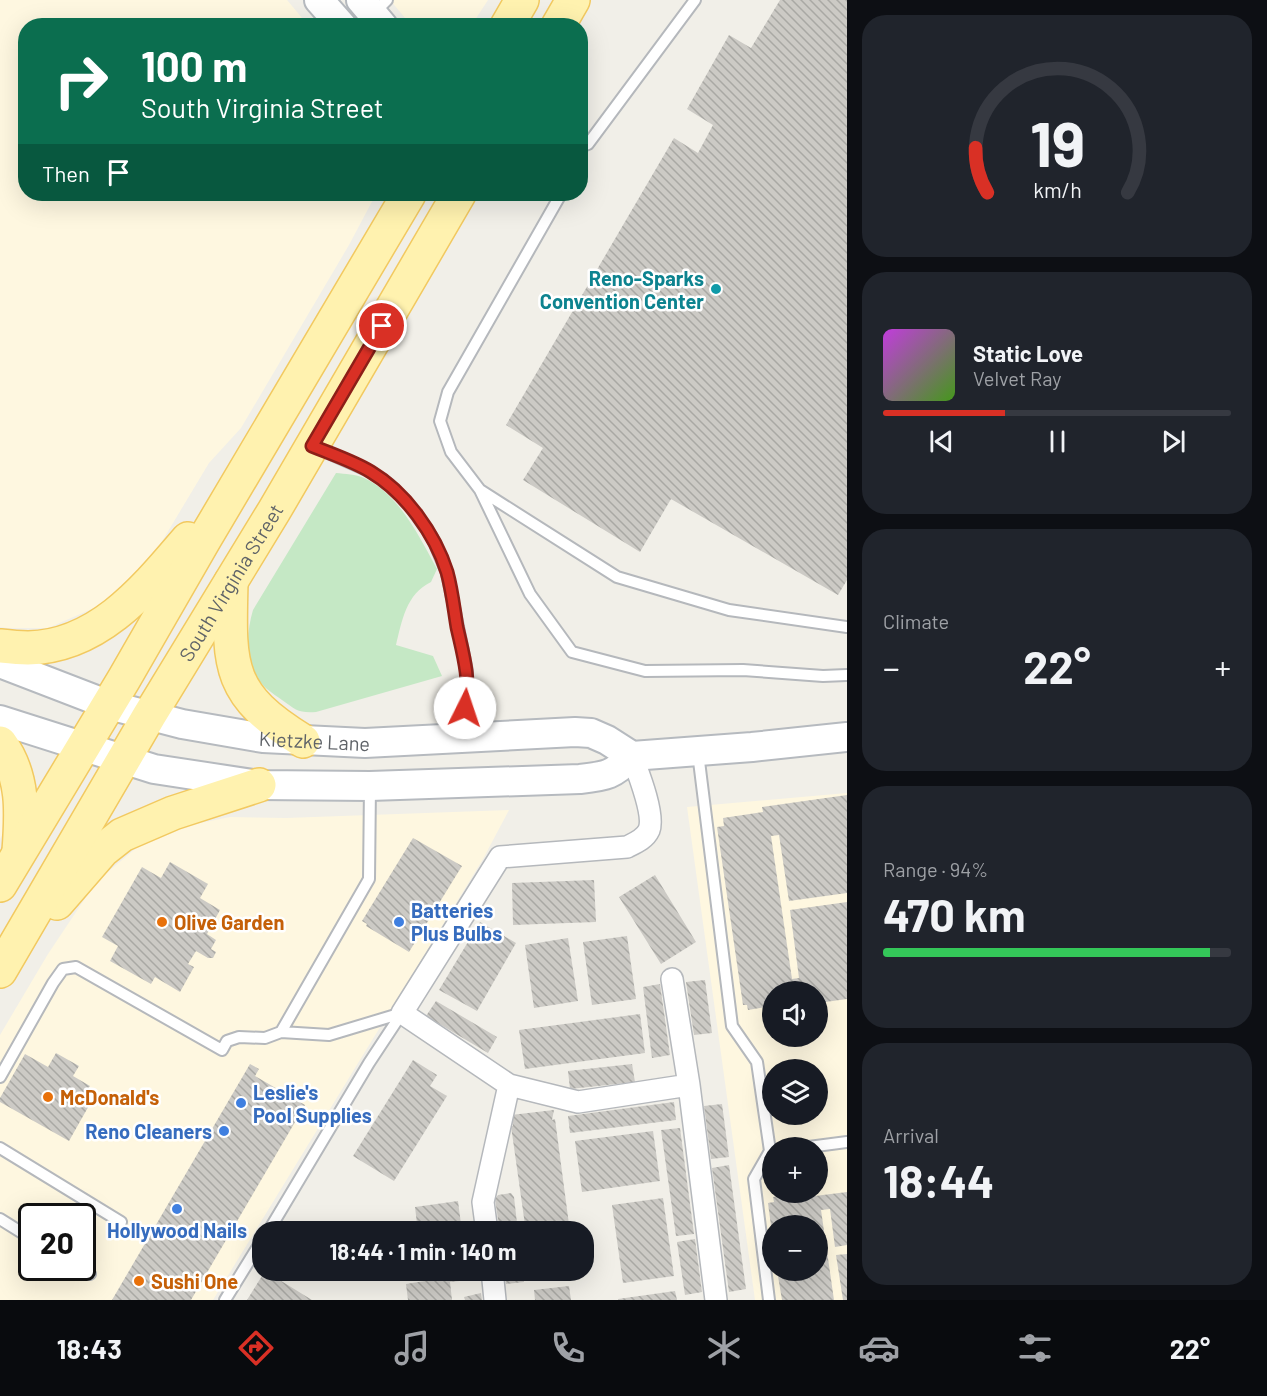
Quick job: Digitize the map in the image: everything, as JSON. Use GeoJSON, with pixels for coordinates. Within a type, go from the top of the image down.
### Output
{"type":"FeatureCollection","features":[{"type":"Feature","properties":{"kind":"main road"},"geometry":{"type":"LineString","coordinates":[[319,0],[335,18]]}},
{"type":"Feature","properties":{"kind":"main road"},"geometry":{"type":"LineString","coordinates":[[512,18],[522,0]]}},
{"type":"Feature","properties":{"kind":"main road"},"geometry":{"type":"LineString","coordinates":[[563,18],[573,0]]}},
{"type":"Feature","properties":{"kind":"main road"},"geometry":{"type":"LineString","coordinates":[[0,885],[109,705],[403,201]]}},
{"type":"Feature","properties":{"kind":"main road","name":"South Virginia Street"},"geometry":{"type":"LineString","coordinates":[[2,967],[149,716],[274,512],[455,201]]}},
{"type":"Feature","properties":{"kind":"main road"},"geometry":{"type":"LineString","coordinates":[[0,646],[29,648],[57,644],[79,637],[98,626],[140,593],[242,476]]}},
{"type":"Feature","properties":{"kind":"main road"},"geometry":{"type":"LineString","coordinates":[[231,579],[231,645],[234,668],[244,691],[272,720],[303,741]]}},
{"type":"Feature","properties":{"kind":"main road","name":"Kietzke Lane"},"geometry":{"type":"LineString","coordinates":[[0,663],[109,705],[149,716],[262,738],[365,743],[575,732],[591,733],[632,756]]}},
{"type":"Feature","properties":{"kind":"main road"},"geometry":{"type":"LineString","coordinates":[[0,720],[154,769],[259,785],[370,786],[598,777],[616,772],[632,756],[698,752],[847,737]]}},
{"type":"Feature","properties":{"kind":"main road"},"geometry":{"type":"LineString","coordinates":[[0,743],[9,755],[16,771],[20,791],[22,813],[19,854]]}},
{"type":"Feature","properties":{"kind":"main road"},"geometry":{"type":"LineString","coordinates":[[2,967],[103,850],[122,835],[173,813],[259,785]]}},
{"type":"Feature","properties":{"kind":"street"},"geometry":{"type":"LineString","coordinates":[[632,756],[644,785],[650,824],[649,832],[639,841],[627,847],[500,857],[402,1013],[509,1084],[578,1102],[688,1085]]}},
{"type":"Feature","properties":{"kind":"street"},"geometry":{"type":"LineString","coordinates":[[672,979],[716,1300]]}},
{"type":"Feature","properties":{"kind":"street"},"geometry":{"type":"LineString","coordinates":[[486,1221],[483,1202],[509,1084]]}},
{"type":"Feature","properties":{"kind":"street"},"geometry":{"type":"LineString","coordinates":[[493,1281],[495,1300]]}},
{"type":"Feature","properties":{"kind":"lane"},"geometry":{"type":"LineString","coordinates":[[588,140],[695,0]]}},
{"type":"Feature","properties":{"kind":"lane"},"geometry":{"type":"LineString","coordinates":[[557,201],[448,392],[440,421],[451,452],[480,490],[530,594],[572,652],[645,671],[742,670],[823,676],[847,675]]}},
{"type":"Feature","properties":{"kind":"lane"},"geometry":{"type":"LineString","coordinates":[[312,446],[369,471],[389,484],[432,537],[447,573],[467,671],[467,697],[460,738]]}},
{"type":"Feature","properties":{"kind":"lane"},"geometry":{"type":"LineString","coordinates":[[480,490],[616,577],[729,610],[847,627]]}},
{"type":"Feature","properties":{"kind":"lane"},"geometry":{"type":"LineString","coordinates":[[698,752],[732,1026],[757,1062],[769,1137]]}},
{"type":"Feature","properties":{"kind":"lane"},"geometry":{"type":"LineString","coordinates":[[281,1032],[369,879],[370,786]]}},
{"type":"Feature","properties":{"kind":"lane"},"geometry":{"type":"LineString","coordinates":[[0,1077],[63,969],[76,967],[222,1050],[227,1041],[239,1037],[265,1038],[281,1032],[329,1035],[402,1013]]}},
{"type":"Feature","properties":{"kind":"lane"},"geometry":{"type":"LineString","coordinates":[[275,1221],[369,1063],[402,1013]]}},
{"type":"Feature","properties":{"kind":"lane"},"geometry":{"type":"LineString","coordinates":[[828,1144],[847,1142]]}},
{"type":"Feature","properties":{"kind":"lane"},"geometry":{"type":"LineString","coordinates":[[0,1148],[121,1222]]}},
{"type":"Feature","properties":{"kind":"lane"},"geometry":{"type":"LineString","coordinates":[[762,1166],[754,1179],[769,1300]]}},
{"type":"Feature","properties":{"kind":"lane"},"geometry":{"type":"LineString","coordinates":[[0,1219],[18,1230]]}},
{"type":"Feature","properties":{"kind":"lane"},"geometry":{"type":"LineString","coordinates":[[225,1300],[252,1256]]}},
{"type":"Feature","properties":{"kind":"shaded area"},"geometry":{"type":"Polygon","coordinates":[[[0,0],[287,0],[302,18],[18,18],[18,201],[372,201],[349,245],[241,428],[209,463],[158,548],[127,584],[94,608],[48,628],[0,627],[0,0]]]}},
{"type":"Feature","properties":{"kind":"shaded area"},"geometry":{"type":"Polygon","coordinates":[[[390,0],[488,0],[476,18],[405,18],[390,0]]]}},
{"type":"Feature","properties":{"kind":"shaded area"},"geometry":{"type":"Polygon","coordinates":[[[0,771],[7,826],[0,839],[0,771]]]}},
{"type":"Feature","properties":{"kind":"shaded area"},"geometry":{"type":"Polygon","coordinates":[[[847,793],[847,1300],[755,1300],[687,807],[847,793]]]}},
{"type":"Feature","properties":{"kind":"shaded area"},"geometry":{"type":"Polygon","coordinates":[[[509,810],[483,859],[261,1221],[252,1221],[252,1236],[213,1300],[0,1300],[0,1035],[48,954],[96,882],[141,844],[185,826],[230,817],[286,818],[509,810]]]}},
{"type":"Feature","properties":{"kind":"green space"},"geometry":{"type":"Polygon","coordinates":[[[336,473],[361,477],[388,494],[407,517],[437,569],[431,582],[416,594],[406,609],[396,645],[433,656],[442,676],[316,712],[305,712],[291,706],[267,689],[257,678],[250,659],[249,626],[253,610],[336,473]]]}},
{"type":"Feature","properties":{"kind":"building","name":"Reno-Sparks Convention Center"},"geometry":{"type":"Polygon","coordinates":[[[780,0],[847,0],[847,580],[838,595],[671,499],[640,552],[523,480],[543,448],[506,425],[674,138],[698,153],[713,125],[687,109],[729,35],[751,48],[780,0]]]}},
{"type":"Feature","properties":{"kind":"building"},"geometry":{"type":"Polygon","coordinates":[[[847,795],[847,893],[789,901],[779,835],[771,836],[792,979],[799,978],[790,910],[847,902],[847,999],[828,1002],[828,981],[762,981],[762,1008],[748,1010],[747,1005],[743,1005],[717,827],[724,826],[723,818],[763,812],[762,807],[847,795]]]}},
{"type":"Feature","properties":{"kind":"building"},"geometry":{"type":"Polygon","coordinates":[[[413,838],[462,866],[409,952],[366,926],[367,924],[362,921],[413,838]]]}},
{"type":"Feature","properties":{"kind":"building","name":"Olive Garden"},"geometry":{"type":"Polygon","coordinates":[[[170,862],[208,884],[200,898],[220,910],[207,934],[216,940],[211,949],[216,952],[213,958],[208,958],[196,951],[188,964],[194,967],[180,992],[155,977],[151,984],[110,961],[118,946],[102,937],[142,867],[161,878],[170,862]]]}},
{"type":"Feature","properties":{"kind":"building"},"geometry":{"type":"Polygon","coordinates":[[[655,875],[696,942],[661,964],[619,897],[655,875]]]}},
{"type":"Feature","properties":{"kind":"building"},"geometry":{"type":"Polygon","coordinates":[[[594,880],[596,922],[513,925],[512,883],[594,880]]]}},
{"type":"Feature","properties":{"kind":"building"},"geometry":{"type":"Polygon","coordinates":[[[480,922],[516,943],[477,1011],[439,990],[480,922]]]}},
{"type":"Feature","properties":{"kind":"building"},"geometry":{"type":"Polygon","coordinates":[[[627,936],[636,999],[592,1005],[583,942],[627,936]]]}},
{"type":"Feature","properties":{"kind":"building"},"geometry":{"type":"Polygon","coordinates":[[[568,938],[578,1001],[534,1008],[525,945],[568,938]]]}},
{"type":"Feature","properties":{"kind":"building"},"geometry":{"type":"Polygon","coordinates":[[[705,980],[712,1033],[694,1035],[686,982],[705,980]]]}},
{"type":"Feature","properties":{"kind":"building"},"geometry":{"type":"Polygon","coordinates":[[[660,984],[670,1055],[652,1058],[643,987],[660,984]]]}},
{"type":"Feature","properties":{"kind":"building"},"geometry":{"type":"Polygon","coordinates":[[[436,1001],[497,1037],[488,1053],[426,1016],[436,1001]]]}},
{"type":"Feature","properties":{"kind":"building"},"geometry":{"type":"Polygon","coordinates":[[[640,1014],[645,1053],[525,1069],[519,1030],[640,1014]]]}},
{"type":"Feature","properties":{"kind":"building","name":"McDonald's"},"geometry":{"type":"Polygon","coordinates":[[[56,1053],[79,1066],[73,1076],[90,1086],[87,1090],[95,1095],[69,1141],[0,1102],[0,1098],[25,1054],[48,1067],[56,1053]]]}},
{"type":"Feature","properties":{"kind":"building"},"geometry":{"type":"Polygon","coordinates":[[[413,1060],[437,1075],[430,1086],[447,1096],[394,1181],[353,1156],[413,1060]]]}},
{"type":"Feature","properties":{"kind":"building"},"geometry":{"type":"Polygon","coordinates":[[[250,1064],[259,1069],[255,1076],[305,1105],[191,1300],[112,1300],[250,1064]]]}},
{"type":"Feature","properties":{"kind":"building"},"geometry":{"type":"Polygon","coordinates":[[[632,1064],[635,1082],[570,1089],[568,1071],[632,1064]]]}},
{"type":"Feature","properties":{"kind":"building"},"geometry":{"type":"Polygon","coordinates":[[[674,1102],[676,1120],[570,1133],[568,1116],[674,1102]]]}},
{"type":"Feature","properties":{"kind":"building"},"geometry":{"type":"Polygon","coordinates":[[[722,1104],[729,1157],[711,1159],[704,1106],[722,1104]]]}},
{"type":"Feature","properties":{"kind":"building"},"geometry":{"type":"Polygon","coordinates":[[[554,1110],[552,1120],[555,1119],[569,1221],[524,1221],[511,1115],[554,1110]]]}},
{"type":"Feature","properties":{"kind":"building"},"geometry":{"type":"Polygon","coordinates":[[[680,1128],[694,1234],[676,1236],[661,1130],[680,1128]]]}},
{"type":"Feature","properties":{"kind":"building"},"geometry":{"type":"Polygon","coordinates":[[[653,1131],[660,1181],[582,1192],[575,1141],[653,1131]]]}},
{"type":"Feature","properties":{"kind":"building"},"geometry":{"type":"Polygon","coordinates":[[[729,1165],[746,1289],[729,1292],[712,1168],[729,1165]]]}},
{"type":"Feature","properties":{"kind":"building"},"geometry":{"type":"Polygon","coordinates":[[[847,1192],[847,1245],[835,1247],[830,1209],[821,1210],[822,1215],[770,1215],[768,1203],[828,1203],[828,1194],[847,1192]]]}},
{"type":"Feature","properties":{"kind":"building"},"geometry":{"type":"Polygon","coordinates":[[[511,1193],[514,1197],[517,1221],[498,1221],[495,1199],[498,1195],[511,1193]]]}},
{"type":"Feature","properties":{"kind":"building"},"geometry":{"type":"Polygon","coordinates":[[[663,1198],[674,1276],[623,1283],[612,1205],[663,1198]]]}},
{"type":"Feature","properties":{"kind":"building"},"geometry":{"type":"Polygon","coordinates":[[[458,1201],[461,1221],[417,1221],[415,1207],[458,1201]]]}},
{"type":"Feature","properties":{"kind":"building"},"geometry":{"type":"Polygon","coordinates":[[[695,1239],[702,1292],[685,1295],[677,1242],[695,1239]]]}},
{"type":"Feature","properties":{"kind":"building"},"geometry":{"type":"Polygon","coordinates":[[[847,1254],[847,1300],[843,1300],[836,1255],[847,1254]]]}},
{"type":"Feature","properties":{"kind":"building"},"geometry":{"type":"Polygon","coordinates":[[[828,1258],[834,1300],[782,1300],[779,1281],[828,1281],[828,1258]]]}},
{"type":"Feature","properties":{"kind":"building"},"geometry":{"type":"Polygon","coordinates":[[[259,1281],[281,1281],[312,1300],[247,1300],[259,1281]]]}},
{"type":"Feature","properties":{"kind":"building"},"geometry":{"type":"Polygon","coordinates":[[[425,1281],[460,1281],[450,1282],[452,1300],[408,1300],[406,1284],[425,1281]]]}},
{"type":"Feature","properties":{"kind":"building"},"geometry":{"type":"Polygon","coordinates":[[[506,1281],[524,1281],[524,1282],[506,1284],[506,1281]]]}},
{"type":"Feature","properties":{"kind":"building"},"geometry":{"type":"Polygon","coordinates":[[[569,1286],[571,1300],[535,1300],[534,1290],[569,1286]]]}},
{"type":"Feature","properties":{"kind":"building"},"geometry":{"type":"Polygon","coordinates":[[[675,1291],[677,1300],[618,1300],[618,1299],[675,1291]]]}},
{"type":"Feature","properties":{"kind":"building"},"geometry":{"type":"Polygon","coordinates":[[[481,1293],[482,1300],[465,1300],[464,1297],[481,1293]]]}},
{"type":"Feature","properties":{"kind":"place","name":"Reno-Sparks Convention Center"},"geometry":{"type":"Point","coordinates":[716,289]}},
{"type":"Feature","properties":{"kind":"place","name":"Olive Garden"},"geometry":{"type":"Point","coordinates":[162,922]}},
{"type":"Feature","properties":{"kind":"place","name":"Batteries Plus Bulbs"},"geometry":{"type":"Point","coordinates":[399,922]}},
{"type":"Feature","properties":{"kind":"place","name":"McDonald's"},"geometry":{"type":"Point","coordinates":[48,1097]}},
{"type":"Feature","properties":{"kind":"place","name":"Leslie's Pool Supplies"},"geometry":{"type":"Point","coordinates":[241,1103]}},
{"type":"Feature","properties":{"kind":"place","name":"Reno Cleaners"},"geometry":{"type":"Point","coordinates":[224,1131]}},
{"type":"Feature","properties":{"kind":"place","name":"Hollywood Nails"},"geometry":{"type":"Point","coordinates":[177,1209]}},
{"type":"Feature","properties":{"kind":"place","name":"Sushi One"},"geometry":{"type":"Point","coordinates":[139,1281]}},
{"type":"Feature","properties":{"kind":"route"},"geometry":{"type":"LineString","coordinates":[[382,326],[312,446],[369,471],[389,484],[432,537],[447,573],[467,671],[465,708]]}}]}
